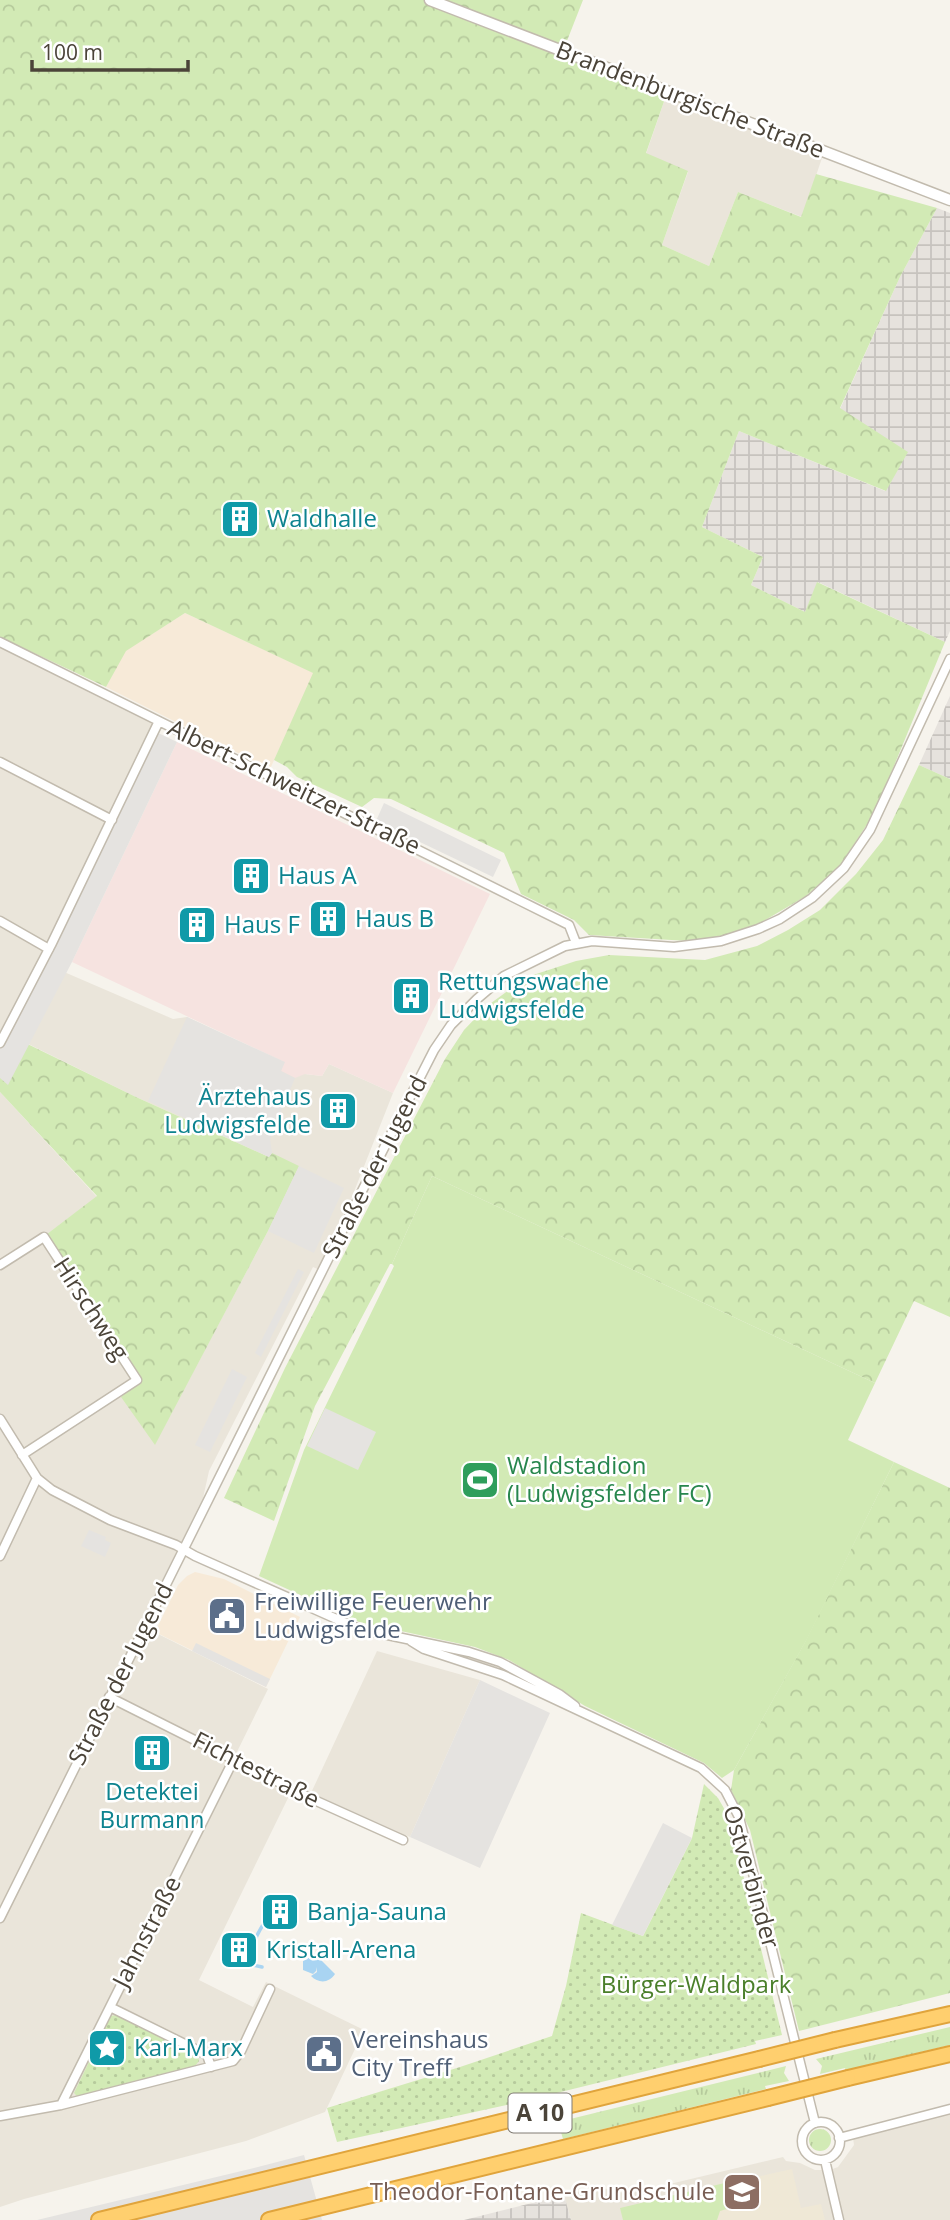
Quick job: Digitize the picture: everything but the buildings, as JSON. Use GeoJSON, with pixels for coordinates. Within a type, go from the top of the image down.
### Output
{"type":"FeatureCollection","features":[{"type":"Feature","properties":{"kind":"highway","name":"A 10"},"geometry":{"type":"LineString","coordinates":[[99,2220],[950,2014]]}},
{"type":"Feature","properties":{"kind":"highway","name":"A 10"},"geometry":{"type":"LineString","coordinates":[[269,2220],[950,2054]]}},
{"type":"Feature","properties":{"kind":"street","name":"Brandenburgische Straße"},"geometry":{"type":"LineString","coordinates":[[430,0],[950,200]]}},
{"type":"Feature","properties":{"kind":"street","name":"Albert-Schweitzer-Straße"},"geometry":{"type":"LineString","coordinates":[[0,642],[569,925],[576,943]]}},
{"type":"Feature","properties":{"kind":"street","name":"Straße der Jugend"},"geometry":{"type":"LineString","coordinates":[[0,1918],[362,1191],[440,1041],[460,1016],[504,976],[547,954],[576,943],[592,941],[674,947],[720,941],[769,924],[812,898],[844,868],[870,830],[950,659]]}},
{"type":"Feature","properties":{"kind":"street"},"geometry":{"type":"LineString","coordinates":[[0,1043],[113,820],[159,721]]}},
{"type":"Feature","properties":{"kind":"street"},"geometry":{"type":"LineString","coordinates":[[0,762],[113,820]]}},
{"type":"Feature","properties":{"kind":"street"},"geometry":{"type":"LineString","coordinates":[[0,921],[49,949]]}},
{"type":"Feature","properties":{"kind":"street","name":"Hirschweg"},"geometry":{"type":"LineString","coordinates":[[0,1265],[44,1237],[137,1380],[22,1455]]}},
{"type":"Feature","properties":{"kind":"street"},"geometry":{"type":"LineString","coordinates":[[0,1419],[37,1478],[57,1493],[110,1520],[184,1549]]}},
{"type":"Feature","properties":{"kind":"street"},"geometry":{"type":"LineString","coordinates":[[0,1556],[37,1478]]}},
{"type":"Feature","properties":{"kind":"street","name":"Ostverbinder"},"geometry":{"type":"LineString","coordinates":[[184,1549],[359,1629],[411,1641],[424,1649],[503,1675],[701,1768],[717,1782],[739,1817],[815,2123]]}},
{"type":"Feature","properties":{"kind":"street","name":"Fichtestraße"},"geometry":{"type":"LineString","coordinates":[[109,1697],[403,1840]]}},
{"type":"Feature","properties":{"kind":"street","name":"Jahnstraße"},"geometry":{"type":"LineString","coordinates":[[61,2105],[233,1759]]}},
{"type":"Feature","properties":{"kind":"street"},"geometry":{"type":"LineString","coordinates":[[0,2116],[61,2105],[233,2061],[238,2057],[270,1989]]}},
{"type":"Feature","properties":{"kind":"street"},"geometry":{"type":"LineString","coordinates":[[110,2007],[207,2055],[211,2067]]}},
{"type":"Feature","properties":{"kind":"street"},"geometry":{"type":"LineString","coordinates":[[839,2138],[950,2109]]}},
{"type":"Feature","properties":{"kind":"street"},"geometry":{"type":"LineString","coordinates":[[815,2123],[831,2125],[839,2138],[835,2153],[825,2160],[810,2157],[802,2145],[805,2130],[815,2123]]}},
{"type":"Feature","properties":{"kind":"street"},"geometry":{"type":"LineString","coordinates":[[825,2160],[839,2220]]}},
{"type":"Feature","properties":{"kind":"shaded area"},"geometry":{"type":"Polygon","coordinates":[[[667,93],[824,152],[802,217],[738,192],[709,266],[662,245],[688,172],[646,154],[667,93]]]}},
{"type":"Feature","properties":{"kind":"shaded area"},"geometry":{"type":"Polygon","coordinates":[[[937,208],[950,213],[950,631],[945,642],[818,582],[805,612],[751,585],[763,557],[702,527],[739,431],[885,491],[907,452],[840,409],[900,277],[937,208]]]}},
{"type":"Feature","properties":{"kind":"shaded area"},"geometry":{"type":"Polygon","coordinates":[[[185,613],[314,673],[270,769],[106,687],[125,651],[185,613]]]}},
{"type":"Feature","properties":{"kind":"shaded area"},"geometry":{"type":"Polygon","coordinates":[[[0,642],[159,721],[41,962],[173,1019],[187,1017],[305,1074],[322,1076],[329,1064],[393,1093],[322,1271],[313,1267],[209,1471],[203,1498],[140,1625],[268,1689],[230,1766],[290,1794],[199,1980],[253,2007],[266,1982],[364,2030],[325,2112],[246,2141],[0,2207],[0,1092],[97,1197],[47,1234],[142,1381],[155,1444],[268,1231],[269,1157],[136,1097],[6,1033],[0,1043],[0,642]]]}},
{"type":"Feature","properties":{"kind":"shaded area"},"geometry":{"type":"Polygon","coordinates":[[[950,696],[950,779],[919,765],[950,696]]]}},
{"type":"Feature","properties":{"kind":"shaded area"},"geometry":{"type":"Polygon","coordinates":[[[154,731],[177,742],[72,962],[8,1085],[0,1078],[0,1043],[154,731]]]}},
{"type":"Feature","properties":{"kind":"shaded area"},"geometry":{"type":"Polygon","coordinates":[[[177,742],[490,894],[393,1093],[329,1064],[322,1076],[305,1074],[295,1078],[281,1071],[284,1062],[72,962],[177,742]]]}},
{"type":"Feature","properties":{"kind":"shaded area"},"geometry":{"type":"Polygon","coordinates":[[[384,803],[501,860],[493,877],[376,821],[384,803]]]}},
{"type":"Feature","properties":{"kind":"shaded area"},"geometry":{"type":"Polygon","coordinates":[[[187,1017],[285,1062],[281,1071],[295,1078],[270,1139],[272,1153],[269,1157],[148,1101],[187,1017]]]}},
{"type":"Feature","properties":{"kind":"shaded area"},"geometry":{"type":"Polygon","coordinates":[[[299,1166],[344,1188],[314,1253],[268,1231],[299,1166]]]}},
{"type":"Feature","properties":{"kind":"shaded area"},"geometry":{"type":"Polygon","coordinates":[[[298,1269],[304,1272],[261,1357],[255,1353],[298,1269]]]}},
{"type":"Feature","properties":{"kind":"shaded area"},"geometry":{"type":"Polygon","coordinates":[[[232,1369],[247,1377],[210,1452],[195,1445],[232,1369]]]}},
{"type":"Feature","properties":{"kind":"shaded area"},"geometry":{"type":"Polygon","coordinates":[[[325,1408],[376,1432],[358,1470],[307,1446],[325,1408]]]}},
{"type":"Feature","properties":{"kind":"shaded area"},"geometry":{"type":"Polygon","coordinates":[[[89,1530],[106,1537],[105,1540],[111,1543],[105,1557],[81,1546],[89,1530]]]}},
{"type":"Feature","properties":{"kind":"shaded area"},"geometry":{"type":"Polygon","coordinates":[[[195,1572],[224,1579],[300,1617],[266,1687],[155,1632],[178,1585],[195,1572]]]}},
{"type":"Feature","properties":{"kind":"shaded area"},"geometry":{"type":"Polygon","coordinates":[[[196,1643],[270,1679],[266,1687],[192,1651],[196,1643]]]}},
{"type":"Feature","properties":{"kind":"shaded area"},"geometry":{"type":"Polygon","coordinates":[[[377,1651],[480,1680],[410,1837],[311,1793],[377,1651]]]}},
{"type":"Feature","properties":{"kind":"shaded area"},"geometry":{"type":"Polygon","coordinates":[[[480,1680],[550,1713],[480,1868],[410,1837],[480,1680]]]}},
{"type":"Feature","properties":{"kind":"shaded area"},"geometry":{"type":"Polygon","coordinates":[[[663,1823],[692,1838],[643,1936],[612,1925],[663,1823]]]}},
{"type":"Feature","properties":{"kind":"shaded area"},"geometry":{"type":"Polygon","coordinates":[[[950,2113],[950,2220],[571,2220],[564,2195],[599,2187],[628,2194],[783,2157],[786,2161],[800,2163],[815,2170],[830,2170],[838,2167],[854,2145],[853,2138],[950,2113]]]}},
{"type":"Feature","properties":{"kind":"shaded area"},"geometry":{"type":"Polygon","coordinates":[[[304,2155],[322,2220],[37,2220],[254,2168],[304,2155]]]}},
{"type":"Feature","properties":{"kind":"shaded area","name":"Theodor-Fontane-Grundschule"},"geometry":{"type":"Polygon","coordinates":[[[792,2169],[801,2208],[821,2204],[825,2220],[623,2220],[620,2208],[792,2169]]]}},
{"type":"Feature","properties":{"kind":"shaded area"},"geometry":{"type":"Polygon","coordinates":[[[564,2195],[571,2220],[464,2220],[564,2195]]]}},
{"type":"Feature","properties":{"kind":"green space"},"geometry":{"type":"Polygon","coordinates":[[[0,0],[583,0],[563,51],[667,93],[646,153],[688,171],[662,245],[709,266],[738,192],[801,217],[816,174],[937,208],[900,277],[840,408],[908,452],[886,491],[739,431],[702,527],[763,557],[751,585],[805,612],[817,582],[945,642],[875,812],[840,866],[806,896],[757,925],[730,935],[688,941],[589,935],[574,920],[521,894],[504,853],[391,799],[374,798],[362,807],[297,777],[274,760],[313,673],[185,613],[126,651],[106,687],[0,637],[0,0]]]}},
{"type":"Feature","properties":{"kind":"green space"},"geometry":{"type":"Polygon","coordinates":[[[919,765],[950,779],[950,1317],[914,1301],[875,1383],[432,1176],[392,1264],[315,1406],[274,1521],[224,1498],[285,1368],[445,1059],[464,1030],[487,1006],[527,977],[576,961],[609,955],[705,960],[757,946],[788,930],[820,910],[856,874],[883,840],[919,765]]]}},
{"type":"Feature","properties":{"kind":"green space"},"geometry":{"type":"Polygon","coordinates":[[[5,1033],[136,1097],[269,1157],[272,1153],[299,1166],[268,1231],[155,1445],[121,1397],[141,1380],[47,1234],[97,1196],[0,1092],[0,1043],[5,1033]]]}},
{"type":"Feature","properties":{"kind":"green space"},"geometry":{"type":"Polygon","coordinates":[[[432,1176],[875,1383],[848,1440],[894,1462],[807,1639],[734,1770],[722,1778],[704,1763],[585,1706],[509,1660],[475,1647],[359,1622],[259,1576],[304,1450],[394,1266],[392,1264],[432,1176]]]}},
{"type":"Feature","properties":{"kind":"green space"},"geometry":{"type":"Polygon","coordinates":[[[894,1462],[950,1488],[950,1993],[799,2031],[750,1830],[731,1790],[734,1770],[805,1642],[894,1462]]]}},
{"type":"Feature","properties":{"kind":"green space","name":"Bürger-Waldpark"},"geometry":{"type":"Polygon","coordinates":[[[704,1784],[718,1798],[729,1817],[782,2035],[755,2041],[756,2044],[520,2102],[337,2142],[327,2108],[552,2036],[566,1986],[581,1913],[643,1936],[692,1838],[704,1784]]]}},
{"type":"Feature","properties":{"kind":"green space"},"geometry":{"type":"Polygon","coordinates":[[[116,2015],[193,2051],[198,2055],[199,2061],[195,2066],[77,2096],[74,2093],[111,2016],[116,2015]]]}},
{"type":"Feature","properties":{"kind":"green space"},"geometry":{"type":"Polygon","coordinates":[[[950,2027],[950,2045],[820,2074],[822,2066],[816,2059],[950,2027]]]}},
{"type":"Feature","properties":{"kind":"green space"},"geometry":{"type":"Polygon","coordinates":[[[786,2066],[784,2073],[789,2081],[765,2086],[766,2089],[563,2139],[558,2122],[786,2066]]]}},
{"type":"Feature","properties":{"kind":"green space"},"geometry":{"type":"Polygon","coordinates":[[[820,2129],[828,2132],[831,2140],[828,2148],[820,2151],[812,2148],[809,2140],[812,2132],[820,2129]]]}},
{"type":"Feature","properties":{"kind":"green space"},"geometry":{"type":"Polygon","coordinates":[[[733,2181],[740,2205],[720,2211],[717,2220],[623,2220],[620,2208],[733,2181]]]}},
{"type":"Feature","properties":{"kind":"water"},"geometry":{"type":"Polygon","coordinates":[[[312,1954],[335,1974],[327,1981],[311,1976],[317,1972],[316,1967],[313,1974],[303,1970],[303,1961],[315,1958],[312,1954]]]}},
{"type":"Feature","properties":{"kind":"waterway"},"geometry":{"type":"LineString","coordinates":[[262,1967],[253,1965],[252,1952],[268,1917]]}},
{"type":"Feature","properties":{"kind":"place","name":"Waldhalle"},"geometry":{"type":"Point","coordinates":[240,519]}},
{"type":"Feature","properties":{"kind":"place","name":"Haus A"},"geometry":{"type":"Point","coordinates":[251,876]}},
{"type":"Feature","properties":{"kind":"place","name":"Haus B"},"geometry":{"type":"Point","coordinates":[328,919]}},
{"type":"Feature","properties":{"kind":"place","name":"Haus F"},"geometry":{"type":"Point","coordinates":[197,925]}},
{"type":"Feature","properties":{"kind":"place","name":"Rettungswache Ludwigsfelde"},"geometry":{"type":"Point","coordinates":[411,996]}},
{"type":"Feature","properties":{"kind":"place","name":"Ärztehaus Ludwigsfelde"},"geometry":{"type":"Point","coordinates":[338,1111]}},
{"type":"Feature","properties":{"kind":"place","name":"Waldstadion (Ludwigsfelder FC)"},"geometry":{"type":"Point","coordinates":[480,1480]}},
{"type":"Feature","properties":{"kind":"place","name":"Freiwillige Feuerwehr Ludwigsfelde"},"geometry":{"type":"Point","coordinates":[227,1616]}},
{"type":"Feature","properties":{"kind":"place","name":"Detektei Burmann"},"geometry":{"type":"Point","coordinates":[152,1753]}},
{"type":"Feature","properties":{"kind":"place","name":"Banja-Sauna"},"geometry":{"type":"Point","coordinates":[280,1912]}},
{"type":"Feature","properties":{"kind":"place","name":"Kristall-Arena"},"geometry":{"type":"Point","coordinates":[239,1950]}},
{"type":"Feature","properties":{"kind":"place","name":"Karl-Marx"},"geometry":{"type":"Point","coordinates":[107,2048]}},
{"type":"Feature","properties":{"kind":"place","name":"Vereinshaus City Treff"},"geometry":{"type":"Point","coordinates":[324,2054]}},
{"type":"Feature","properties":{"kind":"place","name":"Theodor-Fontane-Grundschule"},"geometry":{"type":"Point","coordinates":[742,2192]}}]}
